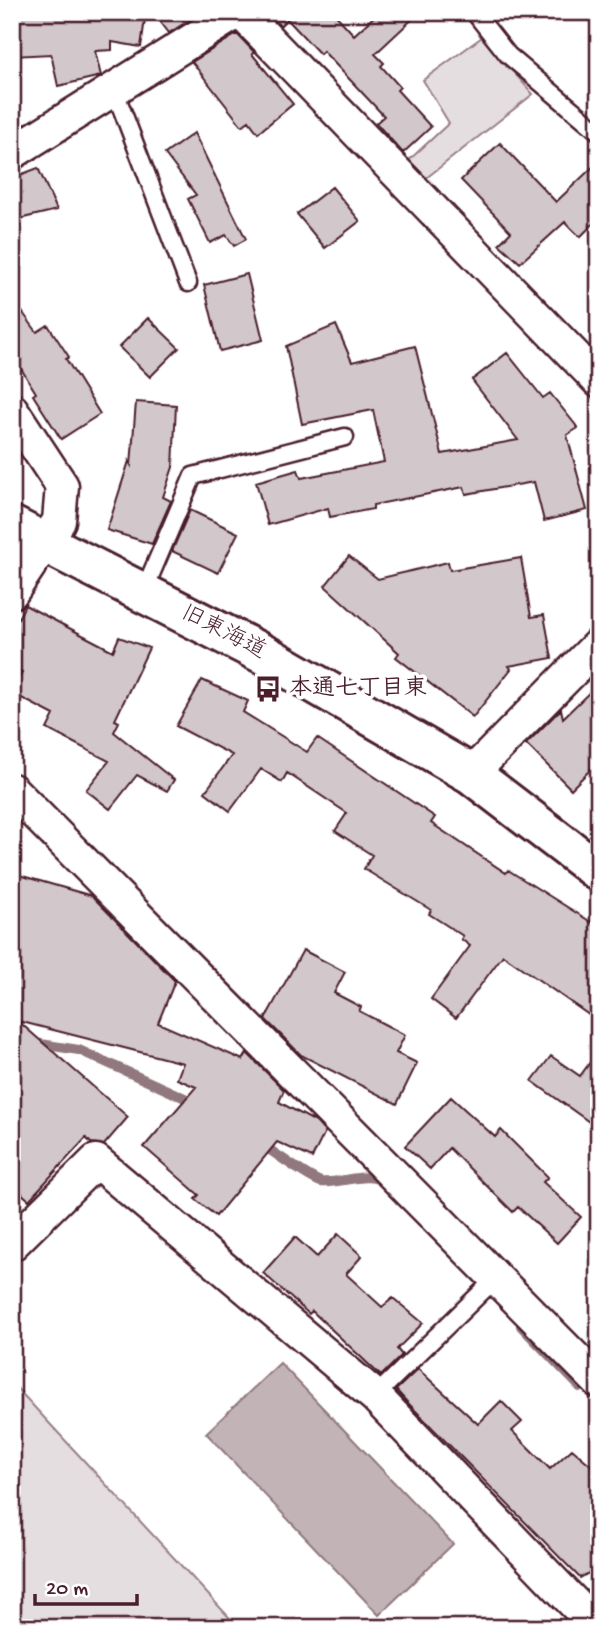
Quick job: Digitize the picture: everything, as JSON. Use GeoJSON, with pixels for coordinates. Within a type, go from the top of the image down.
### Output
{"type":"FeatureCollection","features":[{"type":"Feature","properties":{"kind":"street"},"geometry":{"type":"LineString","coordinates":[[12,153],[239,12],[599,381]]}},
{"type":"Feature","properties":{"kind":"street"},"geometry":{"type":"LineString","coordinates":[[12,410],[62,486],[59,521],[28,534],[12,592]]}},
{"type":"Feature","properties":{"kind":"street","name":"旧東海道"},"geometry":{"type":"LineString","coordinates":[[28,534],[267,656],[471,774],[599,872]]}},
{"type":"Feature","properties":{"kind":"street"},"geometry":{"type":"LineString","coordinates":[[471,774],[599,644]]}},
{"type":"Feature","properties":{"kind":"street"},"geometry":{"type":"LineString","coordinates":[[12,790],[599,1382]]}},
{"type":"Feature","properties":{"kind":"street"},"geometry":{"type":"LineString","coordinates":[[12,1244],[96,1161],[375,1396],[598,1628]]}},
{"type":"Feature","properties":{"kind":"lane"},"geometry":{"type":"LineString","coordinates":[[474,12],[508,55],[599,132]]}},
{"type":"Feature","properties":{"kind":"lane"},"geometry":{"type":"LineString","coordinates":[[114,89],[188,283]]}},
{"type":"Feature","properties":{"kind":"lane"},"geometry":{"type":"LineString","coordinates":[[143,593],[193,476],[345,437]]}},
{"type":"Feature","properties":{"kind":"lane"},"geometry":{"type":"LineString","coordinates":[[375,1396],[497,1277]]}},
{"type":"Feature","properties":{"kind":"shaded area"},"geometry":{"type":"Polygon","coordinates":[[[482,37],[533,94],[425,179],[408,161],[449,123],[423,80],[482,37]]]}},
{"type":"Feature","properties":{"kind":"shaded area"},"geometry":{"type":"Polygon","coordinates":[[[280,1363],[453,1544],[379,1615],[206,1433],[280,1363]]]}},
{"type":"Feature","properties":{"kind":"shaded area"},"geometry":{"type":"Polygon","coordinates":[[[12,1383],[239,1628],[12,1628],[12,1383]]]}},
{"type":"Feature","properties":{"kind":"building"},"geometry":{"type":"Polygon","coordinates":[[[18,12],[146,12],[141,47],[112,42],[112,50],[95,51],[101,76],[58,86],[51,54],[12,56],[12,22],[17,23],[18,12]]]}},
{"type":"Feature","properties":{"kind":"building"},"geometry":{"type":"Polygon","coordinates":[[[153,12],[202,12],[169,33],[153,12]]]}},
{"type":"Feature","properties":{"kind":"building"},"geometry":{"type":"Polygon","coordinates":[[[267,12],[333,12],[354,35],[379,12],[420,12],[375,54],[384,63],[381,66],[400,87],[397,90],[431,127],[403,153],[376,123],[384,116],[323,51],[320,54],[287,19],[280,26],[267,12]]]}},
{"type":"Feature","properties":{"kind":"building"},"geometry":{"type":"Polygon","coordinates":[[[237,34],[293,104],[258,133],[249,121],[242,126],[192,62],[237,34]]]}},
{"type":"Feature","properties":{"kind":"building"},"geometry":{"type":"Polygon","coordinates":[[[194,133],[246,239],[234,246],[226,235],[210,243],[188,199],[196,195],[165,154],[194,133]]]}},
{"type":"Feature","properties":{"kind":"building"},"geometry":{"type":"Polygon","coordinates":[[[500,143],[556,202],[599,161],[599,218],[580,237],[565,222],[520,263],[499,244],[511,232],[461,180],[500,143]]]}},
{"type":"Feature","properties":{"kind":"building"},"geometry":{"type":"Polygon","coordinates":[[[38,168],[57,210],[19,219],[12,204],[12,178],[38,168]]]}},
{"type":"Feature","properties":{"kind":"building"},"geometry":{"type":"Polygon","coordinates":[[[332,187],[360,221],[325,248],[297,214],[332,187]]]}},
{"type":"Feature","properties":{"kind":"building"},"geometry":{"type":"Polygon","coordinates":[[[247,274],[263,340],[220,351],[204,285],[247,274]]]}},
{"type":"Feature","properties":{"kind":"building"},"geometry":{"type":"Polygon","coordinates":[[[12,298],[37,332],[48,325],[100,414],[61,439],[33,395],[36,393],[12,354],[12,298]]]}},
{"type":"Feature","properties":{"kind":"building"},"geometry":{"type":"Polygon","coordinates":[[[148,318],[179,348],[150,377],[119,347],[148,318]]]}},
{"type":"Feature","properties":{"kind":"building"},"geometry":{"type":"Polygon","coordinates":[[[336,325],[352,362],[415,346],[442,454],[518,440],[472,380],[507,353],[543,398],[550,393],[578,428],[567,435],[587,510],[544,521],[534,482],[466,494],[464,487],[373,505],[373,509],[330,517],[328,508],[268,525],[256,482],[298,470],[301,478],[384,462],[373,410],[302,424],[286,346],[336,325]]]}},
{"type":"Feature","properties":{"kind":"building"},"geometry":{"type":"Polygon","coordinates":[[[136,402],[176,405],[173,467],[163,497],[171,501],[152,544],[107,530],[129,461],[131,465],[136,402]]]}},
{"type":"Feature","properties":{"kind":"building"},"geometry":{"type":"Polygon","coordinates":[[[190,510],[238,533],[218,573],[172,551],[190,510]]]}},
{"type":"Feature","properties":{"kind":"building"},"geometry":{"type":"Polygon","coordinates":[[[349,556],[378,579],[448,562],[450,570],[521,558],[531,617],[544,615],[552,658],[509,666],[511,669],[473,717],[396,657],[399,653],[325,586],[349,556]]]}},
{"type":"Feature","properties":{"kind":"building"},"geometry":{"type":"Polygon","coordinates":[[[25,605],[113,651],[119,637],[149,648],[115,720],[119,722],[114,732],[174,780],[167,791],[137,775],[110,809],[86,790],[109,761],[47,729],[54,715],[12,693],[22,672],[12,667],[12,630],[25,605]]]}},
{"type":"Feature","properties":{"kind":"building"},"geometry":{"type":"Polygon","coordinates":[[[202,680],[248,701],[243,712],[307,752],[317,738],[435,817],[431,823],[506,873],[508,870],[599,927],[599,1022],[503,955],[456,1018],[431,999],[470,946],[461,939],[463,936],[429,914],[431,910],[364,869],[372,855],[335,831],[347,813],[287,773],[282,782],[261,769],[230,811],[205,792],[232,755],[176,726],[202,680]]]}},
{"type":"Feature","properties":{"kind":"building"},"geometry":{"type":"Polygon","coordinates":[[[599,683],[599,761],[571,789],[526,744],[561,709],[563,718],[599,683]]]}},
{"type":"Feature","properties":{"kind":"building"},"geometry":{"type":"Polygon","coordinates":[[[12,873],[92,896],[175,981],[158,1023],[243,1060],[247,1053],[284,1090],[279,1102],[316,1122],[325,1132],[312,1158],[277,1142],[216,1216],[195,1199],[199,1195],[144,1147],[196,1087],[177,1079],[183,1063],[18,1021],[128,1117],[104,1145],[91,1143],[86,1138],[29,1200],[12,1185],[12,873]]]}},
{"type":"Feature","properties":{"kind":"building"},"geometry":{"type":"Polygon","coordinates":[[[303,950],[345,972],[334,993],[361,1007],[359,1011],[405,1035],[396,1053],[417,1063],[397,1104],[301,1055],[265,1019],[303,950]]]}},
{"type":"Feature","properties":{"kind":"building"},"geometry":{"type":"Polygon","coordinates":[[[599,1050],[599,1129],[532,1081],[551,1056],[580,1076],[599,1050]]]}},
{"type":"Feature","properties":{"kind":"building"},"geometry":{"type":"Polygon","coordinates":[[[451,1097],[495,1137],[501,1130],[548,1177],[543,1182],[581,1217],[557,1243],[518,1207],[513,1212],[449,1148],[430,1169],[405,1146],[451,1097]]]}},
{"type":"Feature","properties":{"kind":"building"},"geometry":{"type":"Polygon","coordinates":[[[338,1234],[362,1256],[346,1274],[382,1307],[393,1298],[423,1323],[397,1349],[402,1355],[381,1376],[312,1311],[309,1314],[263,1273],[295,1237],[317,1257],[338,1234]]]}},
{"type":"Feature","properties":{"kind":"building"},"geometry":{"type":"Polygon","coordinates":[[[418,1369],[478,1424],[501,1401],[522,1422],[512,1431],[550,1469],[572,1449],[599,1472],[599,1567],[580,1578],[406,1401],[396,1390],[418,1369]]]}},
{"type":"Feature","properties":{"kind":"waterway"},"geometry":{"type":"LineString","coordinates":[[34,1043],[79,1050],[198,1104]]}},
{"type":"Feature","properties":{"kind":"waterway"},"geometry":{"type":"LineString","coordinates":[[259,1142],[300,1171],[321,1182],[364,1177],[380,1180],[387,1185]]}},
{"type":"Feature","properties":{"kind":"waterway"},"geometry":{"type":"LineString","coordinates":[[521,1326],[580,1387]]}},
{"type":"Feature","properties":{"kind":"place","name":"本通七丁目東"},"geometry":{"type":"Point","coordinates":[268,689]}}]}
